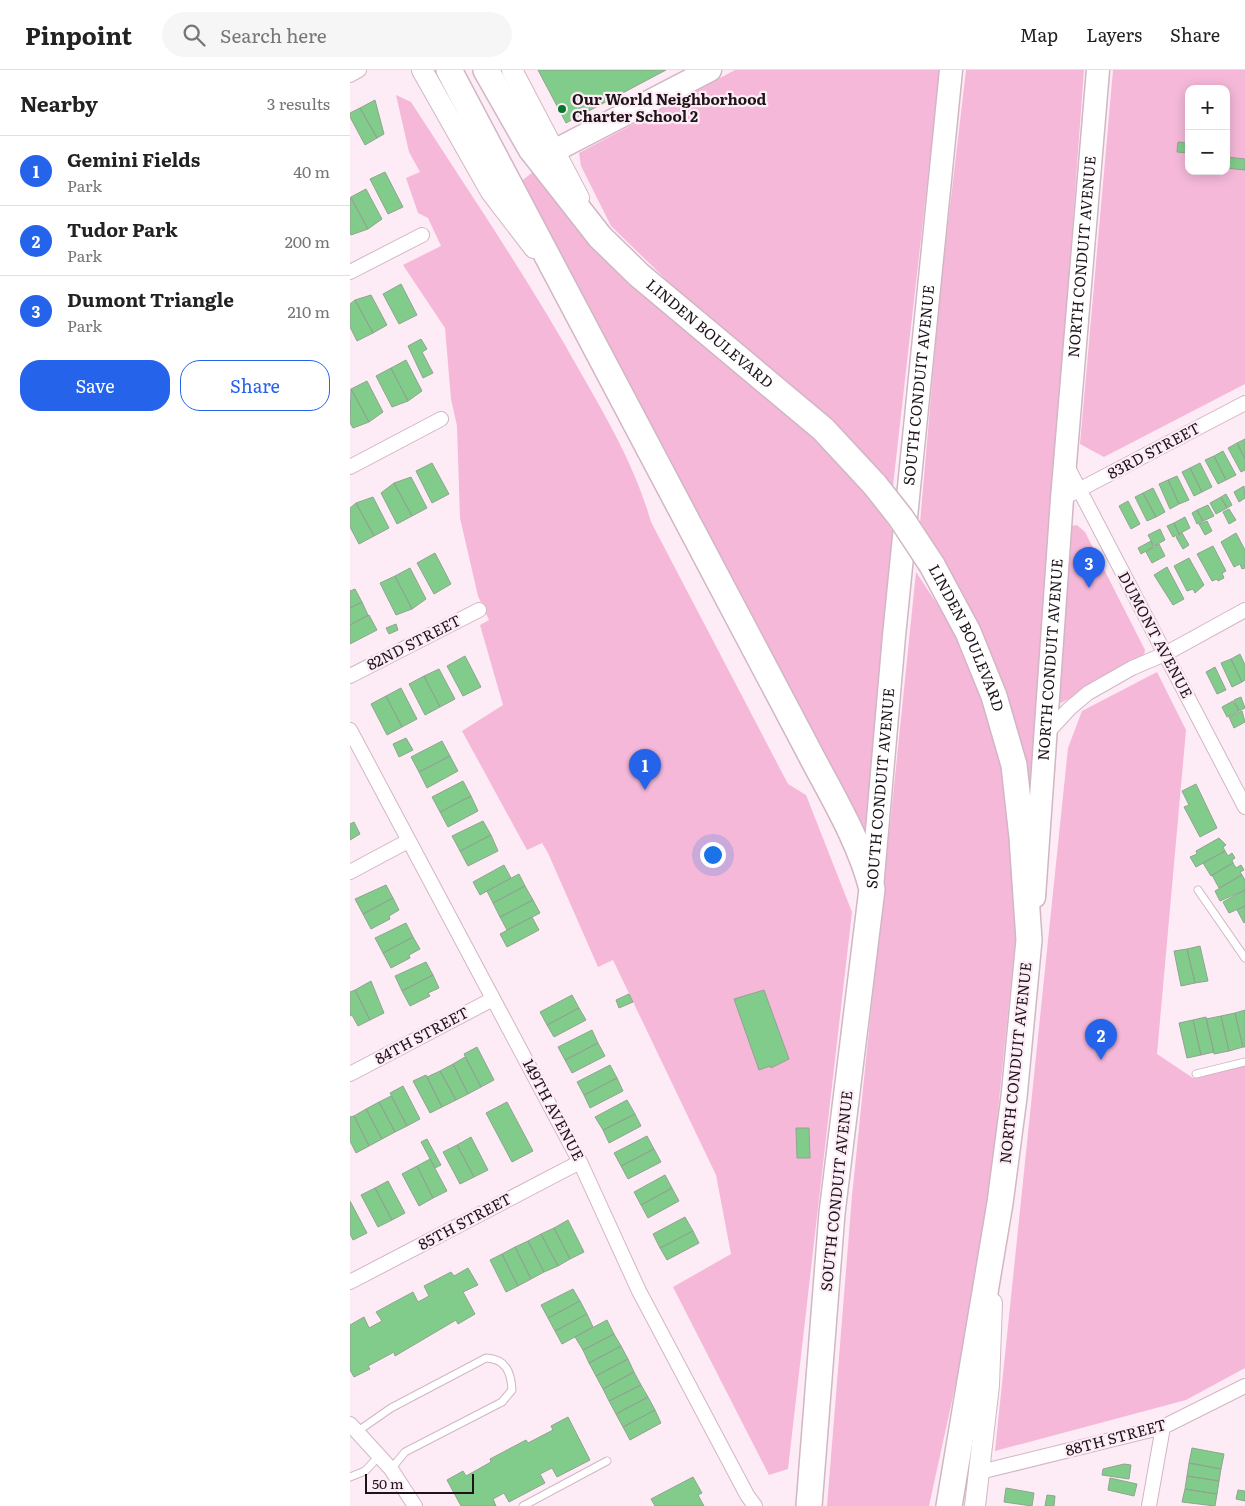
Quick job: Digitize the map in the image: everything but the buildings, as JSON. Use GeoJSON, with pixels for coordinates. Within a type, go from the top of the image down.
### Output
{"type":"FeatureCollection","features":[{"type":"Feature","properties":{"kind":"highway"},"geometry":{"type":"LineString","coordinates":[[449,70],[805,744],[864,863],[872,889]]}},
{"type":"Feature","properties":{"kind":"highway","name":"LINDEN BOULEVARD"},"geometry":{"type":"LineString","coordinates":[[486,70],[516,125],[546,155],[600,237],[639,275],[823,429],[875,485],[932,565],[972,641],[994,696],[1014,765],[1022,837],[1029,940]]}},
{"type":"Feature","properties":{"kind":"highway","name":"SOUTH CONDUIT AVENUE"},"geometry":{"type":"LineString","coordinates":[[810,1506],[832,1213],[872,889]]}},
{"type":"Feature","properties":{"kind":"highway","name":"NORTH CONDUIT AVENUE"},"geometry":{"type":"LineString","coordinates":[[949,1506],[968,1468],[1014,1097],[1029,940]]}},
{"type":"Feature","properties":{"kind":"highway"},"geometry":{"type":"LineString","coordinates":[[940,1506],[968,1468]]}},
{"type":"Feature","properties":{"kind":"main road"},"geometry":{"type":"LineString","coordinates":[[546,155],[710,70]]}},
{"type":"Feature","properties":{"kind":"main road","name":"SOUTH CONDUIT AVENUE"},"geometry":{"type":"LineString","coordinates":[[872,889],[895,627],[951,70]]}},
{"type":"Feature","properties":{"kind":"main road","name":"NORTH CONDUIT AVENUE"},"geometry":{"type":"LineString","coordinates":[[1029,940],[1040,834],[1046,734],[1071,494],[1066,464],[1098,70]]}},
{"type":"Feature","properties":{"kind":"street"},"geometry":{"type":"LineString","coordinates":[[350,75],[359,70]]}},
{"type":"Feature","properties":{"kind":"street"},"geometry":{"type":"LineString","coordinates":[[422,70],[491,192],[559,280]]}},
{"type":"Feature","properties":{"kind":"street","name":"LINDEN BOULEVARD"},"geometry":{"type":"LineString","coordinates":[[512,70],[546,155]]}},
{"type":"Feature","properties":{"kind":"street"},"geometry":{"type":"LineString","coordinates":[[350,272],[422,235]]}},
{"type":"Feature","properties":{"kind":"street","name":"83RD STREET"},"geometry":{"type":"LineString","coordinates":[[1071,494],[1245,403]]}},
{"type":"Feature","properties":{"kind":"street"},"geometry":{"type":"LineString","coordinates":[[350,467],[441,419]]}},
{"type":"Feature","properties":{"kind":"street","name":"DUMONT AVENUE"},"geometry":{"type":"LineString","coordinates":[[1071,494],[1165,654],[1245,807]]}},
{"type":"Feature","properties":{"kind":"street","name":"82ND STREET"},"geometry":{"type":"LineString","coordinates":[[350,676],[479,610]]}},
{"type":"Feature","properties":{"kind":"street"},"geometry":{"type":"LineString","coordinates":[[1046,734],[1069,709],[1088,694],[1132,668],[1165,654],[1245,610]]}},
{"type":"Feature","properties":{"kind":"street","name":"149TH AVENUE"},"geometry":{"type":"LineString","coordinates":[[350,730],[580,1162],[639,1291],[751,1502]]}},
{"type":"Feature","properties":{"kind":"street"},"geometry":{"type":"LineString","coordinates":[[350,872],[408,841]]}},
{"type":"Feature","properties":{"kind":"street","name":"84TH STREET"},"geometry":{"type":"LineString","coordinates":[[350,1074],[493,999]]}},
{"type":"Feature","properties":{"kind":"street","name":"85TH STREET"},"geometry":{"type":"LineString","coordinates":[[350,1282],[580,1162]]}},
{"type":"Feature","properties":{"kind":"street","name":"88TH STREET"},"geometry":{"type":"LineString","coordinates":[[968,1468],[1163,1427],[1245,1386]]}},
{"type":"Feature","properties":{"kind":"street"},"geometry":{"type":"LineString","coordinates":[[1149,1506],[1163,1427]]}},
{"type":"Feature","properties":{"kind":"street"},"geometry":{"type":"LineString","coordinates":[[354,1428],[391,1469],[415,1506]]}},
{"type":"Feature","properties":{"kind":"street","name":"NORTH CONDUIT AVENUE"},"geometry":{"type":"LineString","coordinates":[[968,1468],[976,1506]]}},
{"type":"Feature","properties":{"kind":"lane"},"geometry":{"type":"LineString","coordinates":[[1198,890],[1245,958]]}},
{"type":"Feature","properties":{"kind":"lane"},"geometry":{"type":"LineString","coordinates":[[1196,1074],[1245,1062]]}},
{"type":"Feature","properties":{"kind":"lane"},"geometry":{"type":"LineString","coordinates":[[354,1428],[486,1358],[499,1360],[507,1367],[512,1390],[502,1402],[405,1452],[391,1469]]}},
{"type":"Feature","properties":{"kind":"lane"},"geometry":{"type":"LineString","coordinates":[[350,1477],[365,1471],[379,1456]]}},
{"type":"Feature","properties":{"kind":"lane"},"geometry":{"type":"LineString","coordinates":[[524,1506],[607,1461]]}},
{"type":"Feature","properties":{"kind":"shaded area"},"geometry":{"type":"Polygon","coordinates":[[[735,70],[940,70],[893,486],[833,426],[717,329],[611,226],[581,166],[579,153],[735,70]]]}},
{"type":"Feature","properties":{"kind":"shaded area"},"geometry":{"type":"Polygon","coordinates":[[[966,70],[1084,70],[1031,791],[1024,789],[941,557],[920,523],[940,292],[966,70]]]}},
{"type":"Feature","properties":{"kind":"shaded area"},"geometry":{"type":"Polygon","coordinates":[[[1113,70],[1245,70],[1245,384],[1104,457],[1080,444],[1113,70]]]}},
{"type":"Feature","properties":{"kind":"shaded area"},"geometry":{"type":"Polygon","coordinates":[[[396,95],[411,102],[520,271],[602,410],[638,483],[651,522],[788,784],[806,795],[852,912],[788,1469],[769,1475],[673,1287],[731,1254],[716,1175],[613,960],[598,967],[548,853],[542,843],[527,850],[462,731],[503,705],[480,625],[489,620],[478,596],[460,518],[457,426],[451,399],[445,328],[403,265],[441,246],[428,218],[418,213],[406,178],[420,172],[409,152],[396,95]]]}},
{"type":"Feature","properties":{"kind":"shaded area"},"geometry":{"type":"Polygon","coordinates":[[[533,172],[593,244],[817,441],[862,486],[894,533],[865,832],[520,182],[533,172]]]}},
{"type":"Feature","properties":{"kind":"shaded area"},"geometry":{"type":"Polygon","coordinates":[[[1077,525],[1085,532],[1145,650],[1144,655],[1137,662],[1061,703],[1059,701],[1071,526],[1077,525]]]}},
{"type":"Feature","properties":{"kind":"shaded area"},"geometry":{"type":"Polygon","coordinates":[[[916,572],[960,639],[984,701],[1003,768],[1014,833],[1016,933],[983,1259],[929,1506],[827,1506],[852,1196],[916,572]]]}},
{"type":"Feature","properties":{"kind":"shaded area"},"geometry":{"type":"Polygon","coordinates":[[[1157,672],[1186,730],[1157,1054],[1193,1078],[1245,1066],[1245,1368],[1186,1400],[995,1451],[1068,748],[1082,711],[1157,672]]]}},
{"type":"Feature","properties":{"kind":"place","name":"Our World Neighborhood Charter School 2"},"geometry":{"type":"Point","coordinates":[562,109]}},
{"type":"Feature","properties":{"kind":"place","name":"Dumont Triangle"},"geometry":{"type":"Point","coordinates":[1089,588]}},
{"type":"Feature","properties":{"kind":"place","name":"Gemini Fields"},"geometry":{"type":"Point","coordinates":[645,790]}},
{"type":"Feature","properties":{"kind":"place","name":"Tudor Park"},"geometry":{"type":"Point","coordinates":[1101,1060]}}]}
